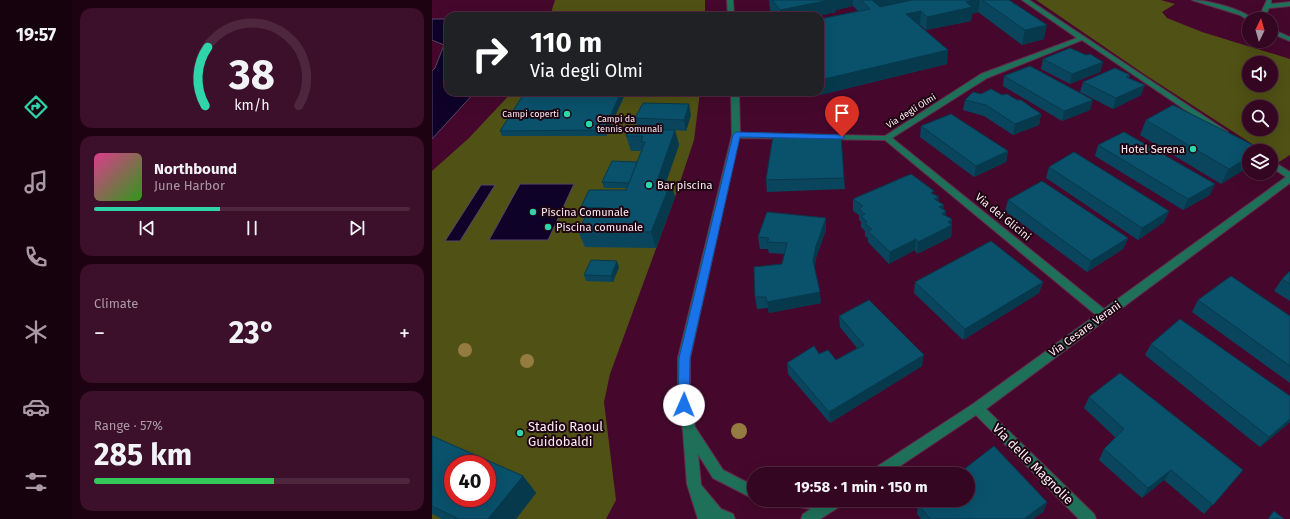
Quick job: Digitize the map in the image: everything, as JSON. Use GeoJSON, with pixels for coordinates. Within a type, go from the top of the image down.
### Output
{"type":"FeatureCollection","features":[{"type":"Feature","properties":{"kind":"street"},"geometry":{"type":"LineString","coordinates":[[730,0],[731,12]]}},
{"type":"Feature","properties":{"kind":"street"},"geometry":{"type":"LineString","coordinates":[[1025,0],[1233,138]]}},
{"type":"Feature","properties":{"kind":"street"},"geometry":{"type":"LineString","coordinates":[[1195,0],[1242,14]]}},
{"type":"Feature","properties":{"kind":"street"},"geometry":{"type":"LineString","coordinates":[[1268,3],[1290,4]]}},
{"type":"Feature","properties":{"kind":"street"},"geometry":{"type":"LineString","coordinates":[[1278,34],[1290,39]]}},
{"type":"Feature","properties":{"kind":"street","name":"Via degli Olmi"},"geometry":{"type":"LineString","coordinates":[[736,135],[887,138],[984,76],[1082,38]]}},
{"type":"Feature","properties":{"kind":"street"},"geometry":{"type":"LineString","coordinates":[[704,519],[694,484],[689,431],[684,405],[684,358],[736,135],[736,96]]}},
{"type":"Feature","properties":{"kind":"street","name":"Via dei Glicini"},"geometry":{"type":"LineString","coordinates":[[887,138],[1104,315]]}},
{"type":"Feature","properties":{"kind":"street"},"geometry":{"type":"LineString","coordinates":[[1278,168],[1290,176]]}},
{"type":"Feature","properties":{"kind":"street","name":"Via Cesare Verani"},"geometry":{"type":"LineString","coordinates":[[888,467],[977,408],[1290,180]]}},
{"type":"Feature","properties":{"kind":"street","name":"Via delle Magnolie"},"geometry":{"type":"LineString","coordinates":[[977,408],[1089,519]]}},
{"type":"Feature","properties":{"kind":"street"},"geometry":{"type":"LineString","coordinates":[[689,431],[718,474],[747,490]]}},
{"type":"Feature","properties":{"kind":"street"},"geometry":{"type":"LineString","coordinates":[[694,484],[716,514],[728,519]]}},
{"type":"Feature","properties":{"kind":"street"},"geometry":{"type":"LineString","coordinates":[[808,519],[827,507]]}},
{"type":"Feature","properties":{"kind":"street"},"geometry":{"type":"LineString","coordinates":[[819,519],[830,507]]}},
{"type":"Feature","properties":{"kind":"shaded area"},"geometry":{"type":"Polygon","coordinates":[[[555,0],[705,0],[705,12],[551,12],[555,0]]]}},
{"type":"Feature","properties":{"kind":"shaded area"},"geometry":{"type":"Polygon","coordinates":[[[1036,0],[1161,0],[1175,4],[1162,12],[1167,18],[1202,32],[1242,44],[1242,48],[1254,48],[1290,59],[1290,155],[1279,162],[1278,144],[1252,144],[1144,74],[1036,0]]]}},
{"type":"Feature","properties":{"kind":"shaded area"},"geometry":{"type":"Polygon","coordinates":[[[432,19],[444,19],[444,45],[432,40],[432,19]]]}},
{"type":"Feature","properties":{"kind":"shaded area"},"geometry":{"type":"Polygon","coordinates":[[[444,45],[444,96],[471,96],[432,139],[432,71],[435,68],[444,45]]]}},
{"type":"Feature","properties":{"kind":"shaded area"},"geometry":{"type":"Polygon","coordinates":[[[508,96],[700,96],[694,140],[675,197],[610,374],[604,402],[616,500],[606,519],[432,519],[432,171],[469,138],[508,96]]]}},
{"type":"Feature","properties":{"kind":"shaded area","name":"Piscina Comunale"},"geometry":{"type":"Polygon","coordinates":[[[520,184],[574,184],[548,240],[489,240],[520,184]]]}},
{"type":"Feature","properties":{"kind":"shaded area"},"geometry":{"type":"Polygon","coordinates":[[[481,185],[495,185],[460,241],[445,241],[481,185]]]}},
{"type":"Feature","properties":{"kind":"building"},"geometry":{"type":"Polygon","coordinates":[[[772,0],[830,0],[780,10],[772,0]]]}},
{"type":"Feature","properties":{"kind":"building"},"geometry":{"type":"Polygon","coordinates":[[[861,0],[872,0],[880,7],[912,0],[974,0],[966,2],[972,7],[927,17],[921,11],[906,14],[948,50],[824,79],[824,18],[870,9],[861,0]]]}},
{"type":"Feature","properties":{"kind":"building"},"geometry":{"type":"Polygon","coordinates":[[[982,0],[1009,0],[1047,25],[1025,30],[982,0]]]}},
{"type":"Feature","properties":{"kind":"building"},"geometry":{"type":"Polygon","coordinates":[[[1070,48],[1086,55],[1090,54],[1103,62],[1072,74],[1043,59],[1070,48]]]}},
{"type":"Feature","properties":{"kind":"building"},"geometry":{"type":"Polygon","coordinates":[[[1030,66],[1093,100],[1064,111],[1004,76],[1030,66]]]}},
{"type":"Feature","properties":{"kind":"building"},"geometry":{"type":"Polygon","coordinates":[[[1115,68],[1130,75],[1126,77],[1145,85],[1116,98],[1083,82],[1115,68]]]}},
{"type":"Feature","properties":{"kind":"building"},"geometry":{"type":"Polygon","coordinates":[[[991,89],[1002,95],[1007,94],[1017,100],[1021,100],[1041,114],[1015,124],[986,105],[965,100],[973,92],[981,94],[991,89]]]}},
{"type":"Feature","properties":{"kind":"building","name":"Campi coperti"},"geometry":{"type":"Polygon","coordinates":[[[522,96],[619,96],[604,130],[500,131],[522,96]]]}},
{"type":"Feature","properties":{"kind":"building"},"geometry":{"type":"Polygon","coordinates":[[[643,103],[689,104],[684,120],[635,118],[643,103]]]}},
{"type":"Feature","properties":{"kind":"building"},"geometry":{"type":"Polygon","coordinates":[[[1173,105],[1251,144],[1242,144],[1242,161],[1229,169],[1146,120],[1173,105]]]}},
{"type":"Feature","properties":{"kind":"building"},"geometry":{"type":"Polygon","coordinates":[[[951,114],[1008,151],[976,166],[921,126],[951,114]]]}},
{"type":"Feature","properties":{"kind":"building"},"geometry":{"type":"Polygon","coordinates":[[[629,129],[675,130],[657,181],[671,182],[651,232],[578,231],[587,214],[603,214],[607,208],[581,207],[589,190],[626,190],[645,142],[641,142],[643,136],[626,136],[629,129]]]}},
{"type":"Feature","properties":{"kind":"building"},"geometry":{"type":"Polygon","coordinates":[[[1124,132],[1215,184],[1188,199],[1098,145],[1124,132]]]}},
{"type":"Feature","properties":{"kind":"building"},"geometry":{"type":"Polygon","coordinates":[[[773,136],[841,136],[844,178],[766,180],[773,136]]]}},
{"type":"Feature","properties":{"kind":"building"},"geometry":{"type":"Polygon","coordinates":[[[1074,152],[1169,211],[1142,228],[1049,167],[1074,152]]]}},
{"type":"Feature","properties":{"kind":"building"},"geometry":{"type":"Polygon","coordinates":[[[612,161],[637,162],[629,183],[602,182],[612,161]]]}},
{"type":"Feature","properties":{"kind":"building"},"geometry":{"type":"Polygon","coordinates":[[[911,174],[934,191],[931,193],[939,197],[934,199],[944,205],[939,207],[946,211],[942,214],[952,219],[948,222],[952,225],[918,242],[916,239],[890,252],[868,231],[872,229],[865,224],[867,222],[861,216],[865,214],[859,209],[863,206],[853,199],[911,174]]]}},
{"type":"Feature","properties":{"kind":"building"},"geometry":{"type":"Polygon","coordinates":[[[1042,181],[1128,238],[1091,261],[1008,200],[1042,181]]]}},
{"type":"Feature","properties":{"kind":"building"},"geometry":{"type":"Polygon","coordinates":[[[767,212],[826,218],[816,246],[813,261],[820,292],[767,302],[766,297],[755,297],[754,267],[782,264],[787,243],[767,242],[769,238],[758,237],[767,212]]]}},
{"type":"Feature","properties":{"kind":"building"},"geometry":{"type":"Polygon","coordinates":[[[991,241],[1043,282],[965,329],[915,282],[991,241]]]}},
{"type":"Feature","properties":{"kind":"building"},"geometry":{"type":"Polygon","coordinates":[[[591,260],[617,261],[611,276],[584,275],[591,260]]]}},
{"type":"Feature","properties":{"kind":"building"},"geometry":{"type":"Polygon","coordinates":[[[1290,271],[1290,284],[1282,279],[1290,271]]]}},
{"type":"Feature","properties":{"kind":"building"},"geometry":{"type":"Polygon","coordinates":[[[1231,276],[1290,316],[1290,366],[1198,300],[1231,276]]]}},
{"type":"Feature","properties":{"kind":"building"},"geometry":{"type":"Polygon","coordinates":[[[869,300],[924,355],[829,412],[787,363],[814,346],[819,354],[828,350],[836,360],[864,345],[839,316],[869,300]]]}},
{"type":"Feature","properties":{"kind":"building"},"geometry":{"type":"Polygon","coordinates":[[[1180,319],[1290,396],[1290,419],[1269,437],[1151,344],[1180,319]]]}},
{"type":"Feature","properties":{"kind":"building"},"geometry":{"type":"Polygon","coordinates":[[[1120,373],[1243,470],[1213,505],[1171,470],[1148,488],[1104,449],[1124,429],[1089,397],[1120,373]]]}},
{"type":"Feature","properties":{"kind":"building"},"geometry":{"type":"Polygon","coordinates":[[[432,436],[475,455],[444,455],[444,507],[496,507],[496,464],[523,476],[488,519],[459,519],[432,506],[432,436]]]}},
{"type":"Feature","properties":{"kind":"building"},"geometry":{"type":"Polygon","coordinates":[[[994,446],[1047,502],[1024,519],[930,519],[920,507],[975,507],[975,467],[967,467],[994,446]]]}},
{"type":"Feature","properties":{"kind":"building"},"geometry":{"type":"Polygon","coordinates":[[[1274,511],[1284,519],[1268,519],[1274,511]]]}},
{"type":"Feature","properties":{"kind":"place","name":"Campi coperti"},"geometry":{"type":"Point","coordinates":[567,114]}},
{"type":"Feature","properties":{"kind":"place","name":"Campi da tennis comunali"},"geometry":{"type":"Point","coordinates":[589,124]}},
{"type":"Feature","properties":{"kind":"place","name":"Hotel Serena"},"geometry":{"type":"Point","coordinates":[1193,149]}},
{"type":"Feature","properties":{"kind":"place","name":"Bar piscina"},"geometry":{"type":"Point","coordinates":[649,185]}},
{"type":"Feature","properties":{"kind":"place","name":"Piscina Comunale"},"geometry":{"type":"Point","coordinates":[533,212]}},
{"type":"Feature","properties":{"kind":"place","name":"Piscina comunale"},"geometry":{"type":"Point","coordinates":[548,227]}},
{"type":"Feature","properties":{"kind":"place","name":"Stadio Raoul Guidobaldi"},"geometry":{"type":"Point","coordinates":[520,433]}},
{"type":"Feature","properties":{"kind":"route"},"geometry":{"type":"LineString","coordinates":[[684,405],[684,358],[736,135],[842,137]]}}]}
